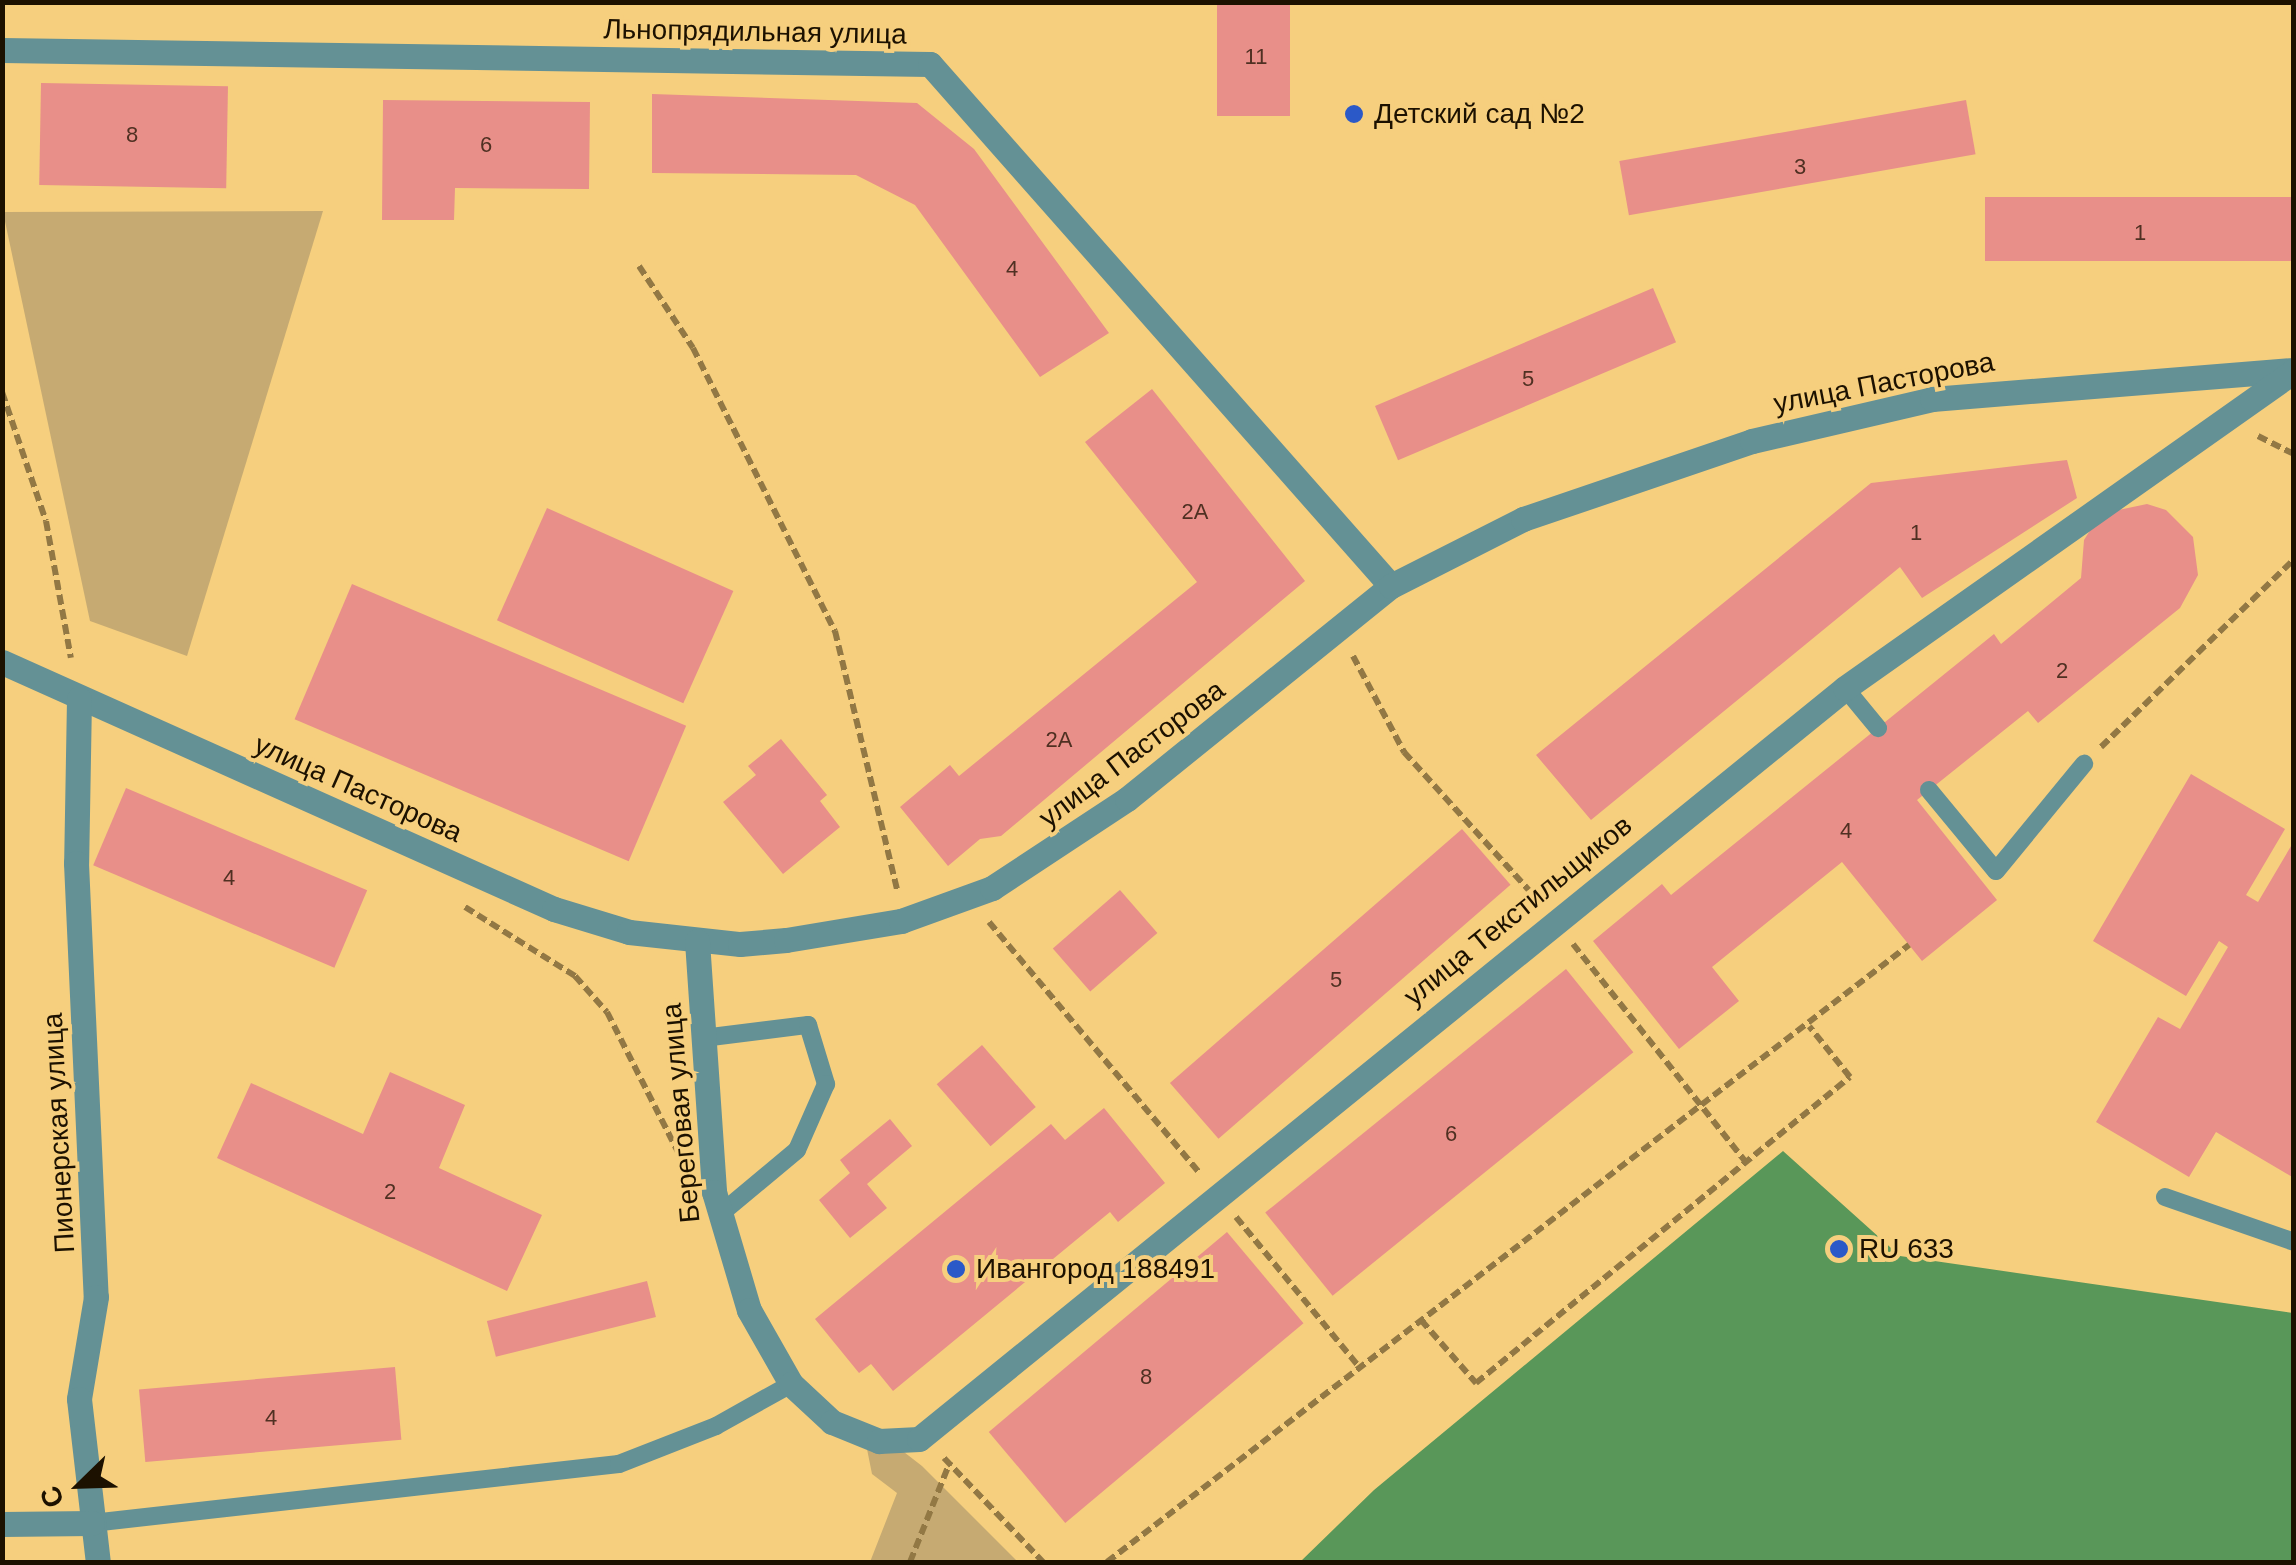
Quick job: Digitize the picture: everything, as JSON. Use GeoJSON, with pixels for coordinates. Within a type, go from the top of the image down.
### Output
{"type":"FeatureCollection","features":[{"type":"Feature","properties":{"kind":"street","name":"Льнопрядильная улица"},"geometry":{"type":"LineString","coordinates":[[2,50],[930,64],[1391,586]]}},
{"type":"Feature","properties":{"kind":"street","name":"улица Пасторова"},"geometry":{"type":"LineString","coordinates":[[2,662],[554,909],[629,932],[697,941],[786,940],[901,920],[970,899],[1128,798],[1391,586],[1523,519],[1683,462],[1852,415],[2020,386],[2294,370]]}},
{"type":"Feature","properties":{"kind":"street","name":"улица Текстильщиков"},"geometry":{"type":"LineString","coordinates":[[919,1439],[1554,919],[1845,688],[2294,370]]}},
{"type":"Feature","properties":{"kind":"street","name":"Пионерская улица"},"geometry":{"type":"LineString","coordinates":[[79,699],[76,863],[96,1297],[79,1399],[98,1562]]}},
{"type":"Feature","properties":{"kind":"street","name":"Береговая улица"},"geometry":{"type":"LineString","coordinates":[[697,941],[718,1215],[749,1310],[790,1384]]}},
{"type":"Feature","properties":{"kind":"street"},"geometry":{"type":"LineString","coordinates":[[790,1384],[832,1422],[878,1441],[919,1439]]}},
{"type":"Feature","properties":{"kind":"street"},"geometry":{"type":"LineString","coordinates":[[2,1524],[92,1524]]}},
{"type":"Feature","properties":{"kind":"lane"},"geometry":{"type":"LineString","coordinates":[[1845,688],[1878,728]]}},
{"type":"Feature","properties":{"kind":"lane"},"geometry":{"type":"LineString","coordinates":[[1929,790],[1996,871],[2084,764]]}},
{"type":"Feature","properties":{"kind":"lane"},"geometry":{"type":"LineString","coordinates":[[703,1038],[808,1025],[826,1084],[797,1150],[718,1215]]}},
{"type":"Feature","properties":{"kind":"lane"},"geometry":{"type":"LineString","coordinates":[[2165,1197],[2294,1242]]}},
{"type":"Feature","properties":{"kind":"lane"},"geometry":{"type":"LineString","coordinates":[[92,1524],[619,1464],[716,1426],[790,1384]]}},
{"type":"Feature","properties":{"kind":"path"},"geometry":{"type":"LineString","coordinates":[[639,266],[693,348],[835,631],[893,851],[901,920]]}},
{"type":"Feature","properties":{"kind":"path"},"geometry":{"type":"LineString","coordinates":[[2,392],[46,521],[79,699]]}},
{"type":"Feature","properties":{"kind":"path"},"geometry":{"type":"LineString","coordinates":[[2084,764],[2294,559]]}},
{"type":"Feature","properties":{"kind":"path"},"geometry":{"type":"LineString","coordinates":[[1339,630],[1404,752],[1554,919],[1746,1162]]}},
{"type":"Feature","properties":{"kind":"path"},"geometry":{"type":"LineString","coordinates":[[453,897],[500,934],[576,976],[608,1012],[686,1170]]}},
{"type":"Feature","properties":{"kind":"path"},"geometry":{"type":"LineString","coordinates":[[970,899],[1359,1366]]}},
{"type":"Feature","properties":{"kind":"path"},"geometry":{"type":"LineString","coordinates":[[1107,1562],[1359,1366],[1702,1111],[1909,945]]}},
{"type":"Feature","properties":{"kind":"path"},"geometry":{"type":"LineString","coordinates":[[1420,1320],[1476,1383],[1850,1077],[1809,1026]]}},
{"type":"Feature","properties":{"kind":"path"},"geometry":{"type":"LineString","coordinates":[[919,1439],[950,1462],[1043,1562]]}},
{"type":"Feature","properties":{"kind":"path"},"geometry":{"type":"LineString","coordinates":[[910,1562],[950,1462]]}},
{"type":"Feature","properties":{"kind":"shaded area"},"geometry":{"type":"Polygon","coordinates":[[[323,211],[187,656],[90,621],[3,212],[323,211]]]}},
{"type":"Feature","properties":{"kind":"shaded area"},"geometry":{"type":"Polygon","coordinates":[[[1783,1151],[1900,1256],[2293,1313],[2293,1562],[1300,1562],[1374,1490],[1783,1151]]]}},
{"type":"Feature","properties":{"kind":"shaded area"},"geometry":{"type":"Polygon","coordinates":[[[891,1442],[922,1466],[1018,1562],[870,1562],[897,1493],[872,1474],[866,1444],[891,1442]]]}},
{"type":"Feature","properties":{"kind":"building"},"geometry":{"type":"Polygon","coordinates":[[[1217,2],[1290,2],[1290,116],[1217,116],[1217,2]]]}},
{"type":"Feature","properties":{"kind":"building"},"geometry":{"type":"Polygon","coordinates":[[[41,83],[228,86],[226,188],[39,185],[41,83]]]}},
{"type":"Feature","properties":{"kind":"building"},"geometry":{"type":"Polygon","coordinates":[[[652,94],[917,103],[974,149],[1109,333],[1040,377],[915,205],[856,175],[652,173],[652,94]]]}},
{"type":"Feature","properties":{"kind":"building"},"geometry":{"type":"Polygon","coordinates":[[[383,100],[590,102],[589,189],[455,188],[454,220],[382,220],[383,100]]]}},
{"type":"Feature","properties":{"kind":"building"},"geometry":{"type":"Polygon","coordinates":[[[1966,100],[1976,154],[1629,215],[1619,161],[1966,100]]]}},
{"type":"Feature","properties":{"kind":"building"},"geometry":{"type":"Polygon","coordinates":[[[1985,197],[2294,197],[2294,261],[1985,261],[1985,197]]]}},
{"type":"Feature","properties":{"kind":"building"},"geometry":{"type":"Polygon","coordinates":[[[1653,288],[1676,342],[1398,460],[1375,406],[1653,288]]]}},
{"type":"Feature","properties":{"kind":"building"},"geometry":{"type":"Polygon","coordinates":[[[1152,389],[1305,581],[1001,836],[980,839],[948,866],[900,807],[950,765],[959,776],[1197,582],[1085,442],[1152,389]]]}},
{"type":"Feature","properties":{"kind":"building"},"geometry":{"type":"Polygon","coordinates":[[[2067,460],[2077,498],[1922,598],[1900,567],[1591,820],[1536,755],[1871,483],[2067,460]]]}},
{"type":"Feature","properties":{"kind":"building"},"geometry":{"type":"Polygon","coordinates":[[[2147,504],[2166,510],[2193,537],[2198,575],[2180,608],[2038,723],[2028,711],[1917,800],[1997,900],[1922,961],[1842,862],[1712,967],[1739,1001],[1679,1049],[1593,941],[1662,884],[1671,895],[1994,634],[2001,644],[2081,578],[2084,540],[2094,524],[2109,512],[2147,504]]]}},
{"type":"Feature","properties":{"kind":"building"},"geometry":{"type":"Polygon","coordinates":[[[547,508],[733,591],[683,703],[497,620],[547,508]]]}},
{"type":"Feature","properties":{"kind":"building"},"geometry":{"type":"Polygon","coordinates":[[[352,584],[686,726],[629,861],[295,719],[352,584]]]}},
{"type":"Feature","properties":{"kind":"building"},"geometry":{"type":"Polygon","coordinates":[[[781,739],[827,795],[820,801],[840,827],[783,874],[723,802],[756,775],[748,766],[781,739]]]}},
{"type":"Feature","properties":{"kind":"building"},"geometry":{"type":"Polygon","coordinates":[[[2191,774],[2285,829],[2246,895],[2258,902],[2294,841],[2294,1178],[2216,1132],[2189,1177],[2096,1122],[2158,1017],[2180,1029],[2228,947],[2219,941],[2186,996],[2093,941],[2191,774]]]}},
{"type":"Feature","properties":{"kind":"building"},"geometry":{"type":"Polygon","coordinates":[[[126,788],[367,890],[334,968],[93,865],[126,788]]]}},
{"type":"Feature","properties":{"kind":"building"},"geometry":{"type":"Polygon","coordinates":[[[1462,829],[1511,885],[1218,1139],[1170,1083],[1462,829]]]}},
{"type":"Feature","properties":{"kind":"building"},"geometry":{"type":"Polygon","coordinates":[[[1120,890],[1157,933],[1090,991],[1053,948],[1120,890]]]}},
{"type":"Feature","properties":{"kind":"building"},"geometry":{"type":"Polygon","coordinates":[[[1566,969],[1633,1052],[1333,1296],[1265,1213],[1566,969]]]}},
{"type":"Feature","properties":{"kind":"building"},"geometry":{"type":"Polygon","coordinates":[[[982,1045],[1036,1107],[991,1146],[937,1084],[982,1045]]]}},
{"type":"Feature","properties":{"kind":"building"},"geometry":{"type":"Polygon","coordinates":[[[390,1072],[465,1105],[439,1168],[542,1215],[507,1291],[217,1158],[251,1083],[363,1134],[390,1072]]]}},
{"type":"Feature","properties":{"kind":"building"},"geometry":{"type":"Polygon","coordinates":[[[1104,1108],[1165,1183],[1118,1222],[1110,1212],[893,1391],[871,1364],[859,1373],[815,1319],[1051,1124],[1065,1140],[1104,1108]]]}},
{"type":"Feature","properties":{"kind":"building"},"geometry":{"type":"Polygon","coordinates":[[[890,1119],[912,1146],[867,1184],[887,1208],[850,1238],[819,1200],[850,1173],[840,1160],[890,1119]]]}},
{"type":"Feature","properties":{"kind":"building"},"geometry":{"type":"Polygon","coordinates":[[[1227,1232],[1303,1323],[1065,1523],[989,1432],[1227,1232]]]}},
{"type":"Feature","properties":{"kind":"building"},"geometry":{"type":"Polygon","coordinates":[[[647,1281],[656,1317],[496,1357],[487,1321],[647,1281]]]}},
{"type":"Feature","properties":{"kind":"building"},"geometry":{"type":"Polygon","coordinates":[[[395,1367],[401,1440],[145,1462],[139,1389],[395,1367]]]}},
{"type":"Feature","properties":{"kind":"place","name":"Детский сад №2"},"geometry":{"type":"Point","coordinates":[1354,114]}},
{"type":"Feature","properties":{"kind":"place","name":"RU 633"},"geometry":{"type":"Point","coordinates":[1839,1249]}},
{"type":"Feature","properties":{"kind":"place","name":"Ивангород 188491"},"geometry":{"type":"Point","coordinates":[956,1269]}}]}
